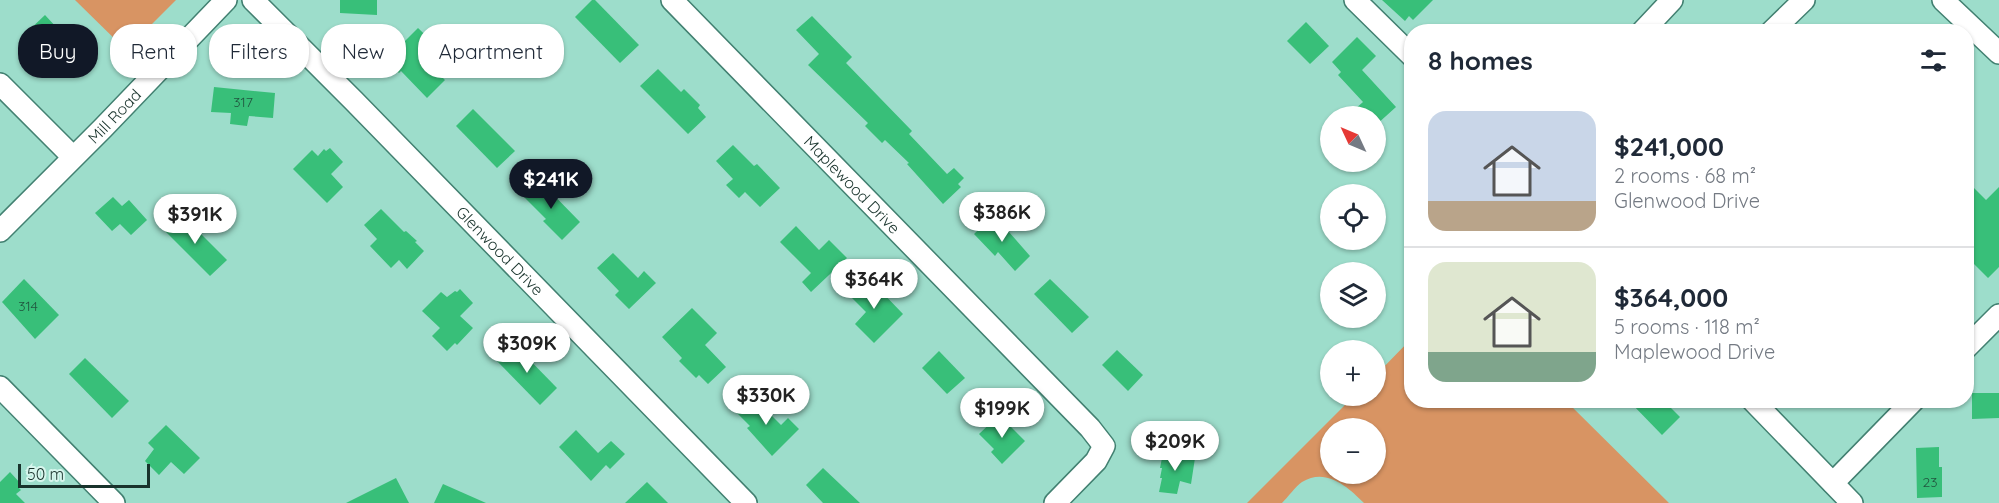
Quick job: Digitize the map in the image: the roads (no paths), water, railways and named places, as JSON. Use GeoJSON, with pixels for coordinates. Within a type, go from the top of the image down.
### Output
{"type":"FeatureCollection","features":[{"type":"Feature","properties":{"kind":"street","name":"Mill Road"},"geometry":{"type":"LineString","coordinates":[[0,231],[226,0]]}},
{"type":"Feature","properties":{"kind":"street","name":"Glenwood Drive"},"geometry":{"type":"LineString","coordinates":[[253,0],[746,503]]}},
{"type":"Feature","properties":{"kind":"street","name":"Maplewood Drive"},"geometry":{"type":"LineString","coordinates":[[672,0],[1090,428],[1104,446],[1096,461],[1055,503]]}},
{"type":"Feature","properties":{"kind":"street"},"geometry":{"type":"LineString","coordinates":[[1355,0],[1404,48]]}},
{"type":"Feature","properties":{"kind":"street"},"geometry":{"type":"LineString","coordinates":[[1650,24],[1672,0]]}},
{"type":"Feature","properties":{"kind":"street"},"geometry":{"type":"LineString","coordinates":[[1779,24],[1804,0]]}},
{"type":"Feature","properties":{"kind":"street"},"geometry":{"type":"LineString","coordinates":[[1943,0],[1968,24]]}},
{"type":"Feature","properties":{"kind":"street"},"geometry":{"type":"LineString","coordinates":[[1974,29],[1999,53]]}},
{"type":"Feature","properties":{"kind":"street"},"geometry":{"type":"LineString","coordinates":[[0,84],[73,157]]}},
{"type":"Feature","properties":{"kind":"street"},"geometry":{"type":"LineString","coordinates":[[1974,340],[1999,315]]}},
{"type":"Feature","properties":{"kind":"street"},"geometry":{"type":"LineString","coordinates":[[0,387],[114,503]]}},
{"type":"Feature","properties":{"kind":"street"},"geometry":{"type":"LineString","coordinates":[[1760,408],[1852,503]]}},
{"type":"Feature","properties":{"kind":"street"},"geometry":{"type":"LineString","coordinates":[[1833,483],[1906,408]]}}]}
